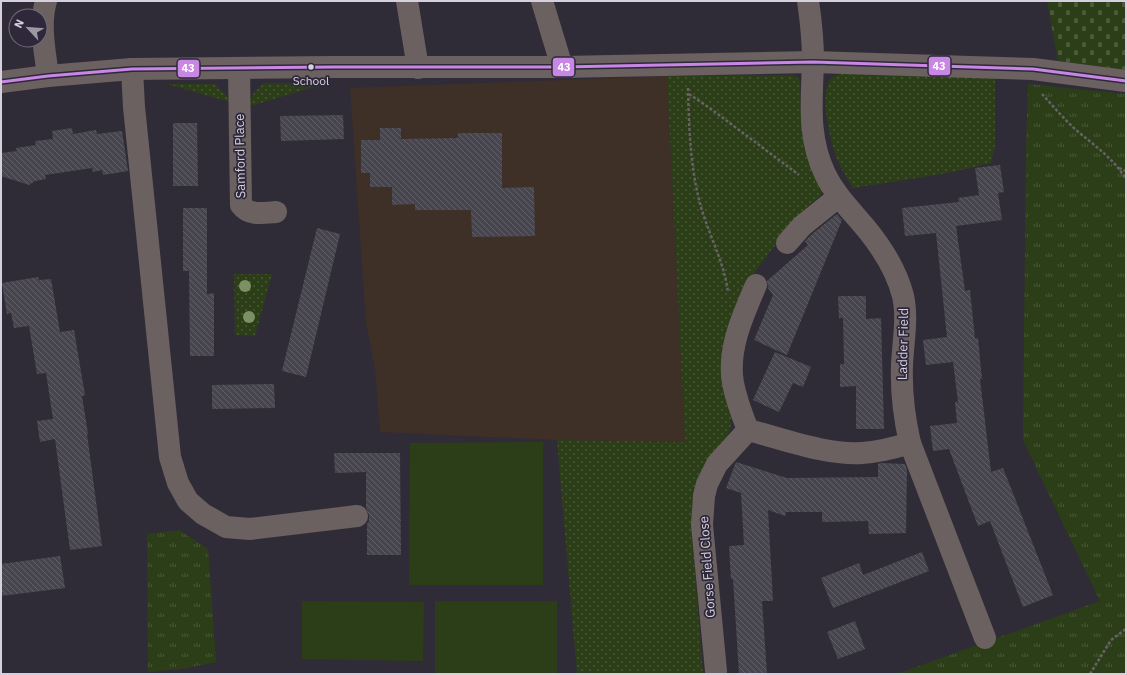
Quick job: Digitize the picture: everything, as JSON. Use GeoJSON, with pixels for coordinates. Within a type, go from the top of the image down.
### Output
{"type":"FeatureCollection","features":[{"type":"Feature","properties":{"kind":"street"},"geometry":{"type":"LineString","coordinates":[[46,1],[43,12],[42,27],[48,76]]}},
{"type":"Feature","properties":{"kind":"street"},"geometry":{"type":"LineString","coordinates":[[407,1],[418,68]]}},
{"type":"Feature","properties":{"kind":"street"},"geometry":{"type":"LineString","coordinates":[[542,1],[562,67]]}},
{"type":"Feature","properties":{"kind":"street","name":"Ladder Field"},"geometry":{"type":"LineString","coordinates":[[808,1],[812,29],[813,62],[811,115],[816,150],[825,175],[838,197],[876,243],[890,264],[900,284],[903,298],[905,325],[902,385],[904,416],[910,443],[984,638]]}},
{"type":"Feature","properties":{"kind":"street"},"geometry":{"type":"LineString","coordinates":[[1,82],[48,76],[132,69],[562,67],[813,62],[1033,70],[1126,81]]}},
{"type":"Feature","properties":{"kind":"street","name":"Samford Place"},"geometry":{"type":"LineString","coordinates":[[239,68],[241,205],[243,209],[251,212],[276,212]]}},
{"type":"Feature","properties":{"kind":"street"},"geometry":{"type":"LineString","coordinates":[[132,69],[134,106],[170,457],[178,483],[188,501],[203,514],[226,527],[250,529],[357,516]]}},
{"type":"Feature","properties":{"kind":"street"},"geometry":{"type":"LineString","coordinates":[[787,243],[802,226],[838,197]]}},
{"type":"Feature","properties":{"kind":"street"},"geometry":{"type":"LineString","coordinates":[[756,285],[738,331],[732,368],[732,382],[748,430],[818,448],[847,452],[862,453],[883,450],[910,443]]}},
{"type":"Feature","properties":{"kind":"street","name":"Gorse Field Close"},"geometry":{"type":"LineString","coordinates":[[716,671],[702,525],[704,496],[706,484],[717,464],[748,430]]}},
{"type":"Feature","properties":{"kind":"path"},"geometry":{"type":"LineString","coordinates":[[688,65],[688,94],[693,168],[701,207],[723,270],[728,293]]}},
{"type":"Feature","properties":{"kind":"path"},"geometry":{"type":"LineString","coordinates":[[1033,70],[1042,94],[1075,129],[1106,154],[1119,168],[1126,180]]}},
{"type":"Feature","properties":{"kind":"path"},"geometry":{"type":"LineString","coordinates":[[688,94],[711,108],[800,175]]}},
{"type":"Feature","properties":{"kind":"path"},"geometry":{"type":"LineString","coordinates":[[1119,168],[1126,171]]}},
{"type":"Feature","properties":{"kind":"path"},"geometry":{"type":"LineString","coordinates":[[1090,674],[1111,640],[1126,629]]}},
{"type":"Feature","properties":{"kind":"shaded area"},"geometry":{"type":"Polygon","coordinates":[[[667,76],[685,442],[557,440],[380,432],[375,369],[366,323],[350,88],[667,76]]]}},
{"type":"Feature","properties":{"kind":"green space"},"geometry":{"type":"Polygon","coordinates":[[[1047,1],[1126,1],[1126,70],[1058,61],[1047,1]]]}},
{"type":"Feature","properties":{"kind":"green space"},"geometry":{"type":"Polygon","coordinates":[[[933,73],[995,75],[995,145],[991,163],[948,173],[853,188],[839,164],[827,121],[826,97],[827,87],[831,79],[840,74],[933,73]]]}},
{"type":"Feature","properties":{"kind":"green space"},"geometry":{"type":"Polygon","coordinates":[[[667,76],[796,76],[800,81],[801,119],[823,189],[820,196],[791,224],[751,277],[731,409],[731,425],[728,435],[709,457],[699,475],[694,493],[692,504],[692,533],[703,674],[577,674],[557,440],[685,442],[667,76]]]}},
{"type":"Feature","properties":{"kind":"green space"},"geometry":{"type":"Polygon","coordinates":[[[264,83],[327,83],[254,105],[249,104],[253,94],[264,83]]]}},
{"type":"Feature","properties":{"kind":"green space"},"geometry":{"type":"Polygon","coordinates":[[[167,84],[214,84],[225,94],[230,102],[167,84]]]}},
{"type":"Feature","properties":{"kind":"green space"},"geometry":{"type":"Polygon","coordinates":[[[1028,84],[1126,94],[1126,674],[897,674],[1100,601],[1023,440],[1028,84]]]}},
{"type":"Feature","properties":{"kind":"green space"},"geometry":{"type":"Polygon","coordinates":[[[234,274],[272,274],[255,336],[235,335],[234,274]]]}},
{"type":"Feature","properties":{"kind":"green space"},"geometry":{"type":"Polygon","coordinates":[[[543,442],[543,585],[409,585],[410,443],[543,442]]]}},
{"type":"Feature","properties":{"kind":"green space"},"geometry":{"type":"Polygon","coordinates":[[[179,530],[208,549],[216,662],[182,669],[148,672],[147,534],[179,530]]]}},
{"type":"Feature","properties":{"kind":"green space"},"geometry":{"type":"Polygon","coordinates":[[[302,601],[424,602],[423,661],[302,659],[302,601]]]}},
{"type":"Feature","properties":{"kind":"green space"},"geometry":{"type":"Polygon","coordinates":[[[435,601],[557,601],[557,674],[435,674],[435,601]]]}},
{"type":"Feature","properties":{"kind":"building"},"geometry":{"type":"Polygon","coordinates":[[[343,115],[344,139],[281,141],[280,116],[343,115]]]}},
{"type":"Feature","properties":{"kind":"building"},"geometry":{"type":"Polygon","coordinates":[[[173,123],[197,123],[198,186],[173,186],[173,123]]]}},
{"type":"Feature","properties":{"kind":"building"},"geometry":{"type":"Polygon","coordinates":[[[72,128],[73,134],[96,130],[97,134],[122,131],[128,171],[103,175],[102,170],[93,172],[92,168],[45,175],[46,179],[35,181],[29,185],[1,176],[1,153],[17,151],[16,148],[36,145],[35,141],[53,139],[52,131],[72,128]]]}},
{"type":"Feature","properties":{"kind":"building"},"geometry":{"type":"Polygon","coordinates":[[[380,128],[401,128],[401,139],[458,138],[458,133],[502,133],[502,188],[534,187],[535,236],[472,237],[471,210],[415,210],[415,204],[392,205],[392,187],[370,187],[370,173],[361,173],[361,140],[380,140],[380,128]]]}},
{"type":"Feature","properties":{"kind":"building"},"geometry":{"type":"Polygon","coordinates":[[[1000,165],[1004,192],[998,193],[1002,220],[956,226],[965,291],[970,290],[975,339],[978,338],[982,379],[980,379],[991,472],[1003,468],[1053,595],[1023,607],[990,521],[978,526],[949,449],[933,451],[930,426],[957,423],[955,402],[958,402],[953,362],[926,365],[923,340],[947,337],[936,233],[905,236],[902,208],[959,202],[958,198],[979,195],[975,168],[1000,165]]]}},
{"type":"Feature","properties":{"kind":"building"},"geometry":{"type":"Polygon","coordinates":[[[183,208],[207,208],[207,294],[214,293],[214,356],[190,356],[189,271],[183,271],[183,208]]]}},
{"type":"Feature","properties":{"kind":"building"},"geometry":{"type":"Polygon","coordinates":[[[837,214],[842,220],[787,355],[754,340],[773,295],[768,288],[767,281],[808,245],[805,241],[811,235],[837,214]]]}},
{"type":"Feature","properties":{"kind":"building"},"geometry":{"type":"Polygon","coordinates":[[[317,228],[340,234],[306,377],[282,371],[317,228]]]}},
{"type":"Feature","properties":{"kind":"building"},"geometry":{"type":"Polygon","coordinates":[[[38,277],[39,280],[51,279],[60,332],[74,330],[85,395],[82,396],[102,546],[70,550],[55,439],[40,442],[37,421],[53,419],[46,373],[37,374],[29,326],[14,328],[11,313],[7,314],[2,283],[38,277]]]}},
{"type":"Feature","properties":{"kind":"building"},"geometry":{"type":"Polygon","coordinates":[[[838,296],[866,296],[866,319],[881,318],[884,429],[856,429],[856,386],[840,387],[840,364],[844,364],[843,318],[839,318],[838,296]]]}},
{"type":"Feature","properties":{"kind":"building"},"geometry":{"type":"Polygon","coordinates":[[[775,352],[811,367],[803,387],[793,383],[779,412],[753,400],[775,352]]]}},
{"type":"Feature","properties":{"kind":"building"},"geometry":{"type":"Polygon","coordinates":[[[274,384],[275,408],[212,409],[212,385],[274,384]]]}},
{"type":"Feature","properties":{"kind":"building"},"geometry":{"type":"Polygon","coordinates":[[[334,453],[400,453],[401,555],[367,555],[367,524],[369,521],[369,515],[366,508],[366,472],[335,473],[334,453]]]}},
{"type":"Feature","properties":{"kind":"building"},"geometry":{"type":"Polygon","coordinates":[[[736,462],[787,478],[878,477],[878,464],[880,463],[905,464],[907,470],[906,533],[869,534],[868,521],[822,522],[822,512],[786,512],[785,516],[768,510],[773,601],[762,601],[767,674],[739,674],[733,579],[731,579],[729,546],[744,545],[741,493],[726,488],[736,462]]]}},
{"type":"Feature","properties":{"kind":"building"},"geometry":{"type":"Polygon","coordinates":[[[922,552],[929,571],[833,608],[821,578],[859,563],[863,575],[922,552]]]}},
{"type":"Feature","properties":{"kind":"building"},"geometry":{"type":"Polygon","coordinates":[[[60,556],[65,588],[1,596],[1,564],[60,556]]]}},
{"type":"Feature","properties":{"kind":"building"},"geometry":{"type":"Polygon","coordinates":[[[855,621],[865,649],[838,659],[827,632],[855,621]]]}},
{"type":"Feature","properties":{"kind":"transit line","name":"43"},"geometry":{"type":"LineString","coordinates":[[1,82],[48,76],[132,69],[562,67],[813,62],[1033,69],[1126,81]]}},
{"type":"Feature","properties":{"kind":"place","name":"School"},"geometry":{"type":"Point","coordinates":[311,67]}}]}
